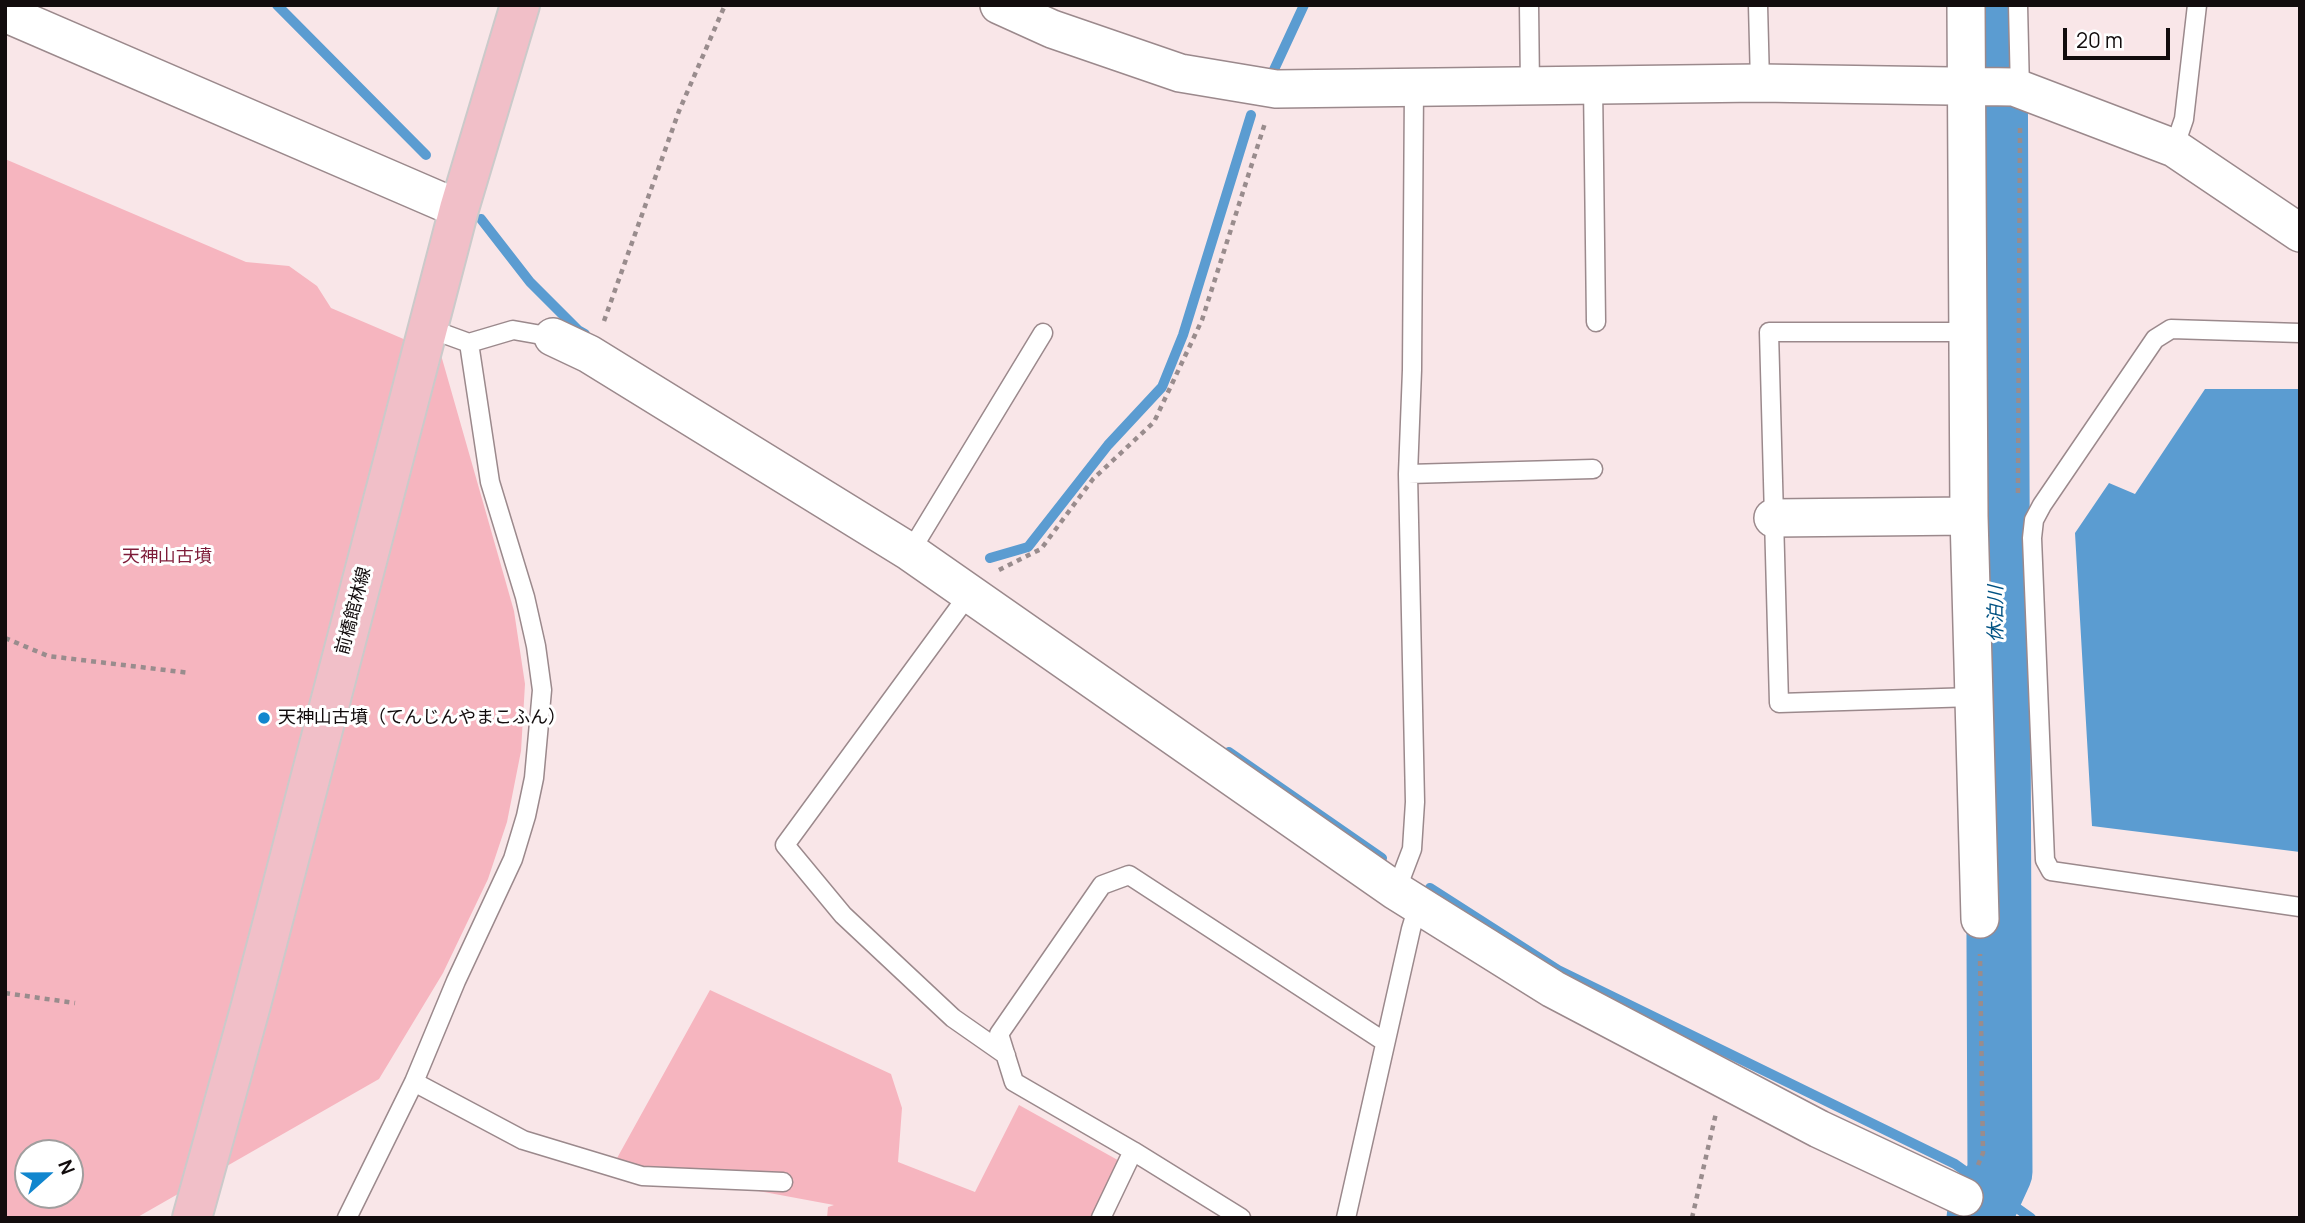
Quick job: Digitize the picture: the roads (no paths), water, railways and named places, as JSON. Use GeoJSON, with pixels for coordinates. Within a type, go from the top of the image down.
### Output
{"type":"FeatureCollection","features":[{"type":"Feature","properties":{"kind":"main road","name":"前橋館林線"},"geometry":{"type":"LineString","coordinates":[[192,1218],[251,1005],[459,209],[520,5]]}},
{"type":"Feature","properties":{"kind":"street"},"geometry":{"type":"LineString","coordinates":[[999,5],[1052,29],[1180,74],[1276,89],[1760,83],[2017,89],[2174,148],[2300,233]]}},
{"type":"Feature","properties":{"kind":"street"},"geometry":{"type":"LineString","coordinates":[[1966,5],[1972,86],[1968,332],[1969,516],[1980,919]]}},
{"type":"Feature","properties":{"kind":"street"},"geometry":{"type":"LineString","coordinates":[[5,13],[459,209]]}},
{"type":"Feature","properties":{"kind":"street"},"geometry":{"type":"LineString","coordinates":[[553,337],[589,354],[910,552],[980,584],[1407,898],[1553,989],[1724,1077],[1961,1208]]}},
{"type":"Feature","properties":{"kind":"street"},"geometry":{"type":"LineString","coordinates":[[1773,518],[1969,516]]}},
{"type":"Feature","properties":{"kind":"lane"},"geometry":{"type":"LineString","coordinates":[[1530,5],[1530,87]]}},
{"type":"Feature","properties":{"kind":"lane"},"geometry":{"type":"LineString","coordinates":[[1758,5],[1760,83]]}},
{"type":"Feature","properties":{"kind":"lane"},"geometry":{"type":"LineString","coordinates":[[2017,89],[2018,5]]}},
{"type":"Feature","properties":{"kind":"lane"},"geometry":{"type":"LineString","coordinates":[[2174,148],[2184,118],[2197,5]]}},
{"type":"Feature","properties":{"kind":"lane"},"geometry":{"type":"LineString","coordinates":[[1593,85],[1596,322]]}},
{"type":"Feature","properties":{"kind":"lane"},"geometry":{"type":"LineString","coordinates":[[1346,1218],[1411,929],[1407,898],[1415,802],[1408,474],[1412,370],[1414,86]]}},
{"type":"Feature","properties":{"kind":"lane"},"geometry":{"type":"LineString","coordinates":[[428,328],[469,343],[513,330],[553,337]]}},
{"type":"Feature","properties":{"kind":"lane"},"geometry":{"type":"LineString","coordinates":[[2300,333],[2171,329],[2155,339],[2034,520],[2032,538],[2045,860],[2051,871],[2300,907]]}},
{"type":"Feature","properties":{"kind":"lane"},"geometry":{"type":"LineString","coordinates":[[1968,332],[1769,332],[1779,703],[1974,697]]}},
{"type":"Feature","properties":{"kind":"lane"},"geometry":{"type":"LineString","coordinates":[[910,552],[1043,333]]}},
{"type":"Feature","properties":{"kind":"lane"},"geometry":{"type":"LineString","coordinates":[[347,1218],[414,1082],[456,981],[513,859],[534,778],[542,690],[536,646],[525,597],[490,482],[469,343]]}},
{"type":"Feature","properties":{"kind":"lane"},"geometry":{"type":"LineString","coordinates":[[1408,474],[1593,469]]}},
{"type":"Feature","properties":{"kind":"lane"},"geometry":{"type":"LineString","coordinates":[[980,584],[785,845],[843,915],[953,1018],[1006,1055]]}},
{"type":"Feature","properties":{"kind":"lane"},"geometry":{"type":"LineString","coordinates":[[1241,1218],[1014,1082],[999,1034],[1102,885],[1129,875],[1385,1042]]}},
{"type":"Feature","properties":{"kind":"lane"},"geometry":{"type":"LineString","coordinates":[[414,1082],[523,1140],[642,1176],[783,1182]]}},
{"type":"Feature","properties":{"kind":"lane"},"geometry":{"type":"LineString","coordinates":[[1101,1218],[1133,1151]]}},
{"type":"Feature","properties":{"kind":"water"},"geometry":{"type":"Polygon","coordinates":[[[2205,389],[2300,389],[2300,852],[2092,826],[2075,533],[2109,483],[2135,494],[2205,389]]]}},
{"type":"Feature","properties":{"kind":"waterway"},"geometry":{"type":"LineString","coordinates":[[277,5],[426,155]]}},
{"type":"Feature","properties":{"kind":"waterway"},"geometry":{"type":"LineString","coordinates":[[1272,74],[1304,5]]}},
{"type":"Feature","properties":{"kind":"waterway","name":"休泊川"},"geometry":{"type":"LineString","coordinates":[[1979,1218],[2000,1172],[1995,5]]}},
{"type":"Feature","properties":{"kind":"waterway"},"geometry":{"type":"LineString","coordinates":[[990,558],[1028,547],[1108,445],[1162,387],[1183,335],[1251,115]]}},
{"type":"Feature","properties":{"kind":"waterway"},"geometry":{"type":"LineString","coordinates":[[481,219],[530,282],[585,334]]}},
{"type":"Feature","properties":{"kind":"waterway"},"geometry":{"type":"LineString","coordinates":[[1229,752],[1382,858]]}},
{"type":"Feature","properties":{"kind":"waterway"},"geometry":{"type":"LineString","coordinates":[[1430,888],[1558,970],[1955,1164],[2031,1218]]}},
{"type":"Feature","properties":{"kind":"place","name":"天神山古墳（てんじんやまこふん）"},"geometry":{"type":"Point","coordinates":[264,718]}},
{"type":"Feature","properties":{"kind":"park label","name":"天神山古墳"},"geometry":{"type":"Point","coordinates":[167,557]}}]}
